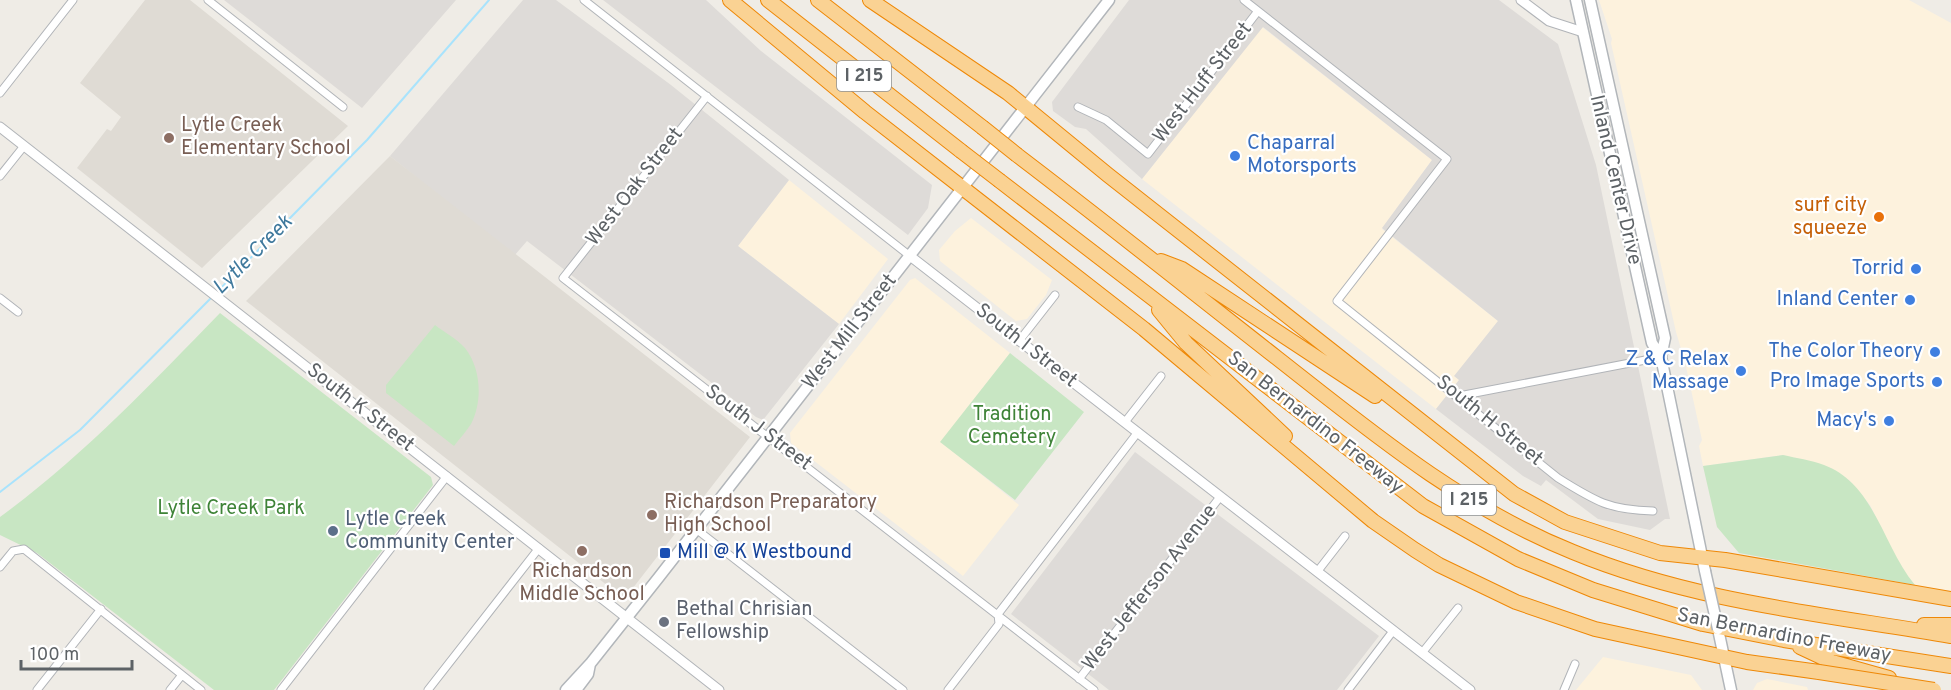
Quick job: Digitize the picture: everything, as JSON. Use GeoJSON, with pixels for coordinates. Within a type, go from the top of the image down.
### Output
{"type":"FeatureCollection","features":[{"type":"Feature","properties":{"kind":"highway"},"geometry":{"type":"LineString","coordinates":[[730,0],[962,188],[1144,329],[1373,521],[1415,550],[1470,580],[1555,617],[1595,629],[1722,650],[1819,672],[1934,690]]}},
{"type":"Feature","properties":{"kind":"highway","name":"San Bernardino Freeway"},"geometry":{"type":"LineString","coordinates":[[768,0],[961,152],[1423,506],[1518,559],[1593,590],[1642,607],[1703,624],[1784,640],[1951,666]]}},
{"type":"Feature","properties":{"kind":"highway","name":"San Bernardino Freeway"},"geometry":{"type":"LineString","coordinates":[[818,0],[1395,450],[1467,499],[1529,532],[1616,568],[1702,594],[1751,605],[1951,636]]}},
{"type":"Feature","properties":{"kind":"highway"},"geometry":{"type":"LineString","coordinates":[[870,0],[1008,93],[1499,483],[1533,506],[1595,534],[1660,553],[1702,557],[1951,599]]}},
{"type":"Feature","properties":{"kind":"highway"},"geometry":{"type":"LineString","coordinates":[[1148,256],[1182,269],[1381,400],[1481,475],[1499,483]]}},
{"type":"Feature","properties":{"kind":"highway"},"geometry":{"type":"LineString","coordinates":[[1143,290],[1186,343],[1341,486],[1403,535],[1470,580]]}},
{"type":"Feature","properties":{"kind":"highway"},"geometry":{"type":"LineString","coordinates":[[1889,625],[1951,625]]}},
{"type":"Feature","properties":{"kind":"highway"},"geometry":{"type":"LineString","coordinates":[[1784,640],[1832,662],[1928,690]]}},
{"type":"Feature","properties":{"kind":"main road","name":"West Mill Street"},"geometry":{"type":"LineString","coordinates":[[566,690],[590,664],[1109,0]]}},
{"type":"Feature","properties":{"kind":"main road","name":"Inland Center Drive"},"geometry":{"type":"LineString","coordinates":[[1576,0],[1627,237],[1653,343],[1661,357],[1731,690]]}},
{"type":"Feature","properties":{"kind":"main road","name":"Inland Center Drive"},"geometry":{"type":"LineString","coordinates":[[1590,0],[1665,338],[1661,357]]}},
{"type":"Feature","properties":{"kind":"main road","name":"West Mill Street"},"geometry":{"type":"LineString","coordinates":[[576,690],[588,674],[590,664]]}},
{"type":"Feature","properties":{"kind":"street"},"geometry":{"type":"LineString","coordinates":[[0,93],[73,0]]}},
{"type":"Feature","properties":{"kind":"street"},"geometry":{"type":"LineString","coordinates":[[208,0],[343,108]]}},
{"type":"Feature","properties":{"kind":"street","name":"South I Street"},"geometry":{"type":"LineString","coordinates":[[584,0],[1470,690]]}},
{"type":"Feature","properties":{"kind":"street"},"geometry":{"type":"LineString","coordinates":[[1244,0],[1258,11]]}},
{"type":"Feature","properties":{"kind":"street"},"geometry":{"type":"LineString","coordinates":[[1521,0],[1549,21],[1583,32]]}},
{"type":"Feature","properties":{"kind":"street","name":"West Huff Street"},"geometry":{"type":"LineString","coordinates":[[1078,106],[1106,120],[1148,154],[1258,11]]}},
{"type":"Feature","properties":{"kind":"street","name":"South H Street"},"geometry":{"type":"LineString","coordinates":[[1258,11],[1448,159],[1337,301],[1558,478],[1595,501],[1622,510],[1653,511]]}},
{"type":"Feature","properties":{"kind":"street","name":"West Oak Street"},"geometry":{"type":"LineString","coordinates":[[563,278],[707,96]]}},
{"type":"Feature","properties":{"kind":"street","name":"South K Street"},"geometry":{"type":"LineString","coordinates":[[0,127],[719,690]]}},
{"type":"Feature","properties":{"kind":"street"},"geometry":{"type":"LineString","coordinates":[[0,176],[24,146]]}},
{"type":"Feature","properties":{"kind":"street","name":"South J Street"},"geometry":{"type":"LineString","coordinates":[[563,278],[1094,690]]}},
{"type":"Feature","properties":{"kind":"street"},"geometry":{"type":"LineString","coordinates":[[1019,340],[1055,295]]}},
{"type":"Feature","properties":{"kind":"street"},"geometry":{"type":"LineString","coordinates":[[0,298],[18,312]]}},
{"type":"Feature","properties":{"kind":"street"},"geometry":{"type":"LineString","coordinates":[[1458,396],[1661,357]]}},
{"type":"Feature","properties":{"kind":"street"},"geometry":{"type":"LineString","coordinates":[[1125,422],[1161,376]]}},
{"type":"Feature","properties":{"kind":"street"},"geometry":{"type":"LineString","coordinates":[[948,690],[999,624],[998,614],[1138,432]]}},
{"type":"Feature","properties":{"kind":"street"},"geometry":{"type":"LineString","coordinates":[[281,690],[447,476]]}},
{"type":"Feature","properties":{"kind":"street","name":"West Jefferson Avenue"},"geometry":{"type":"LineString","coordinates":[[1079,678],[1220,496]]}},
{"type":"Feature","properties":{"kind":"street"},"geometry":{"type":"LineString","coordinates":[[696,529],[903,690]]}},
{"type":"Feature","properties":{"kind":"street"},"geometry":{"type":"LineString","coordinates":[[1317,572],[1345,536]]}},
{"type":"Feature","properties":{"kind":"street"},"geometry":{"type":"LineString","coordinates":[[0,567],[18,548],[24,549],[201,690]]}},
{"type":"Feature","properties":{"kind":"street"},"geometry":{"type":"LineString","coordinates":[[428,690],[539,548]]}},
{"type":"Feature","properties":{"kind":"street"},"geometry":{"type":"LineString","coordinates":[[1422,653],[1458,608]]}},
{"type":"Feature","properties":{"kind":"street"},"geometry":{"type":"LineString","coordinates":[[37,690],[101,609]]}},
{"type":"Feature","properties":{"kind":"street"},"geometry":{"type":"LineString","coordinates":[[1348,690],[1393,631]]}},
{"type":"Feature","properties":{"kind":"street"},"geometry":{"type":"LineString","coordinates":[[1564,690],[1575,664]]}},
{"type":"Feature","properties":{"kind":"street"},"geometry":{"type":"LineString","coordinates":[[170,690],[182,675]]}},
{"type":"Feature","properties":{"kind":"shaded area"},"geometry":{"type":"Polygon","coordinates":[[[145,0],[190,0],[348,126],[202,268],[77,168],[107,129],[111,131],[121,117],[80,83],[145,0]]]}},
{"type":"Feature","properties":{"kind":"shaded area"},"geometry":{"type":"Polygon","coordinates":[[[224,0],[456,0],[362,108],[224,0]]]}},
{"type":"Feature","properties":{"kind":"shaded area"},"geometry":{"type":"Polygon","coordinates":[[[523,0],[556,0],[671,85],[789,180],[738,246],[839,324],[763,420],[756,417],[527,241],[514,256],[390,156],[523,0]]]}},
{"type":"Feature","properties":{"kind":"shaded area"},"geometry":{"type":"Polygon","coordinates":[[[603,0],[706,0],[761,51],[932,185],[928,208],[908,235],[603,0]]]}},
{"type":"Feature","properties":{"kind":"shaded area"},"geometry":{"type":"Polygon","coordinates":[[[1129,0],[1499,0],[1558,44],[1596,165],[1670,519],[1665,519],[1650,530],[1598,519],[1546,480],[1541,486],[1523,476],[1436,409],[1459,380],[1454,376],[1498,321],[1382,228],[1432,160],[1263,27],[1142,179],[1086,129],[1075,127],[1053,111],[1052,102],[1129,0]]]}},
{"type":"Feature","properties":{"kind":"shaded area"},"geometry":{"type":"Polygon","coordinates":[[[1599,0],[1909,0],[1951,23],[1951,591],[1915,585],[1901,568],[1870,505],[1849,480],[1783,455],[1703,466],[1699,446],[1702,440],[1685,362],[1676,332],[1611,43],[1612,39],[1599,0]]]}},
{"type":"Feature","properties":{"kind":"shaded area"},"geometry":{"type":"Polygon","coordinates":[[[1262,27],[1432,160],[1382,229],[1498,321],[1455,376],[1459,380],[1436,409],[1142,179],[1262,27]]]}},
{"type":"Feature","properties":{"kind":"shaded area"},"geometry":{"type":"Polygon","coordinates":[[[390,156],[750,437],[626,597],[622,597],[246,301],[390,156]]]}},
{"type":"Feature","properties":{"kind":"shaded area"},"geometry":{"type":"Polygon","coordinates":[[[789,180],[888,259],[839,324],[738,246],[789,180]]]}},
{"type":"Feature","properties":{"kind":"shaded area"},"geometry":{"type":"Polygon","coordinates":[[[971,218],[1052,280],[1046,295],[1027,319],[1016,321],[940,261],[939,250],[955,231],[971,218]]]}},
{"type":"Feature","properties":{"kind":"shaded area"},"geometry":{"type":"Polygon","coordinates":[[[915,278],[1010,353],[941,442],[1019,505],[963,576],[791,443],[790,433],[910,280],[915,278]]]}},
{"type":"Feature","properties":{"kind":"shaded area"},"geometry":{"type":"Polygon","coordinates":[[[1135,452],[1379,636],[1337,690],[1109,690],[1011,614],[1135,452]]]}},
{"type":"Feature","properties":{"kind":"shaded area"},"geometry":{"type":"Polygon","coordinates":[[[1603,657],[1691,675],[1702,690],[1576,690],[1603,657]]]}},
{"type":"Feature","properties":{"kind":"shaded area"},"geometry":{"type":"Polygon","coordinates":[[[1767,679],[1807,687],[1808,690],[1753,690],[1757,683],[1767,679]]]}},
{"type":"Feature","properties":{"kind":"green space","name":"Lytle Creek Park"},"geometry":{"type":"Polygon","coordinates":[[[220,313],[431,477],[433,485],[274,690],[214,690],[37,553],[0,535],[0,517],[87,445],[220,313]]]}},
{"type":"Feature","properties":{"kind":"green space"},"geometry":{"type":"Polygon","coordinates":[[[435,325],[465,348],[477,375],[479,395],[475,415],[454,446],[386,393],[386,385],[435,325]]]}},
{"type":"Feature","properties":{"kind":"green space","name":"Tradition Cemetery"},"geometry":{"type":"Polygon","coordinates":[[[1010,353],[1084,412],[1015,500],[940,442],[1010,353]]]}},
{"type":"Feature","properties":{"kind":"green space"},"geometry":{"type":"Polygon","coordinates":[[[1783,455],[1824,465],[1841,474],[1855,486],[1867,501],[1894,553],[1915,585],[1739,553],[1717,527],[1703,466],[1783,455]]]}},
{"type":"Feature","properties":{"kind":"waterway","name":"Lytle Creek"},"geometry":{"type":"LineString","coordinates":[[216,293],[367,140],[489,0]]}},
{"type":"Feature","properties":{"kind":"waterway","name":"Lytle Creek"},"geometry":{"type":"LineString","coordinates":[[0,492],[80,430],[212,297]]}},
{"type":"Feature","properties":{"kind":"place","name":"Lytle Creek Elementary School"},"geometry":{"type":"Point","coordinates":[169,138]}},
{"type":"Feature","properties":{"kind":"place","name":"Chaparral Motorsports"},"geometry":{"type":"Point","coordinates":[1235,156]}},
{"type":"Feature","properties":{"kind":"place","name":"surf city squeeze"},"geometry":{"type":"Point","coordinates":[1879,217]}},
{"type":"Feature","properties":{"kind":"place","name":"Torrid"},"geometry":{"type":"Point","coordinates":[1916,269]}},
{"type":"Feature","properties":{"kind":"place","name":"Inland Center"},"geometry":{"type":"Point","coordinates":[1910,300]}},
{"type":"Feature","properties":{"kind":"place","name":"The Color Theory"},"geometry":{"type":"Point","coordinates":[1935,352]}},
{"type":"Feature","properties":{"kind":"place","name":"Z & C Relax Massage"},"geometry":{"type":"Point","coordinates":[1741,371]}},
{"type":"Feature","properties":{"kind":"place","name":"Pro Image Sports"},"geometry":{"type":"Point","coordinates":[1937,382]}},
{"type":"Feature","properties":{"kind":"place","name":"Macy's"},"geometry":{"type":"Point","coordinates":[1889,421]}},
{"type":"Feature","properties":{"kind":"place","name":"Richardson Preparatory High School"},"geometry":{"type":"Point","coordinates":[652,515]}},
{"type":"Feature","properties":{"kind":"place","name":"Lytle Creek Community Center"},"geometry":{"type":"Point","coordinates":[333,531]}},
{"type":"Feature","properties":{"kind":"place","name":"Richardson Middle School"},"geometry":{"type":"Point","coordinates":[582,551]}},
{"type":"Feature","properties":{"kind":"place","name":"Mill @ K Westbound"},"geometry":{"type":"Point","coordinates":[665,553]}},
{"type":"Feature","properties":{"kind":"place","name":"Bethal Chrisian Fellowship"},"geometry":{"type":"Point","coordinates":[664,622]}}]}
